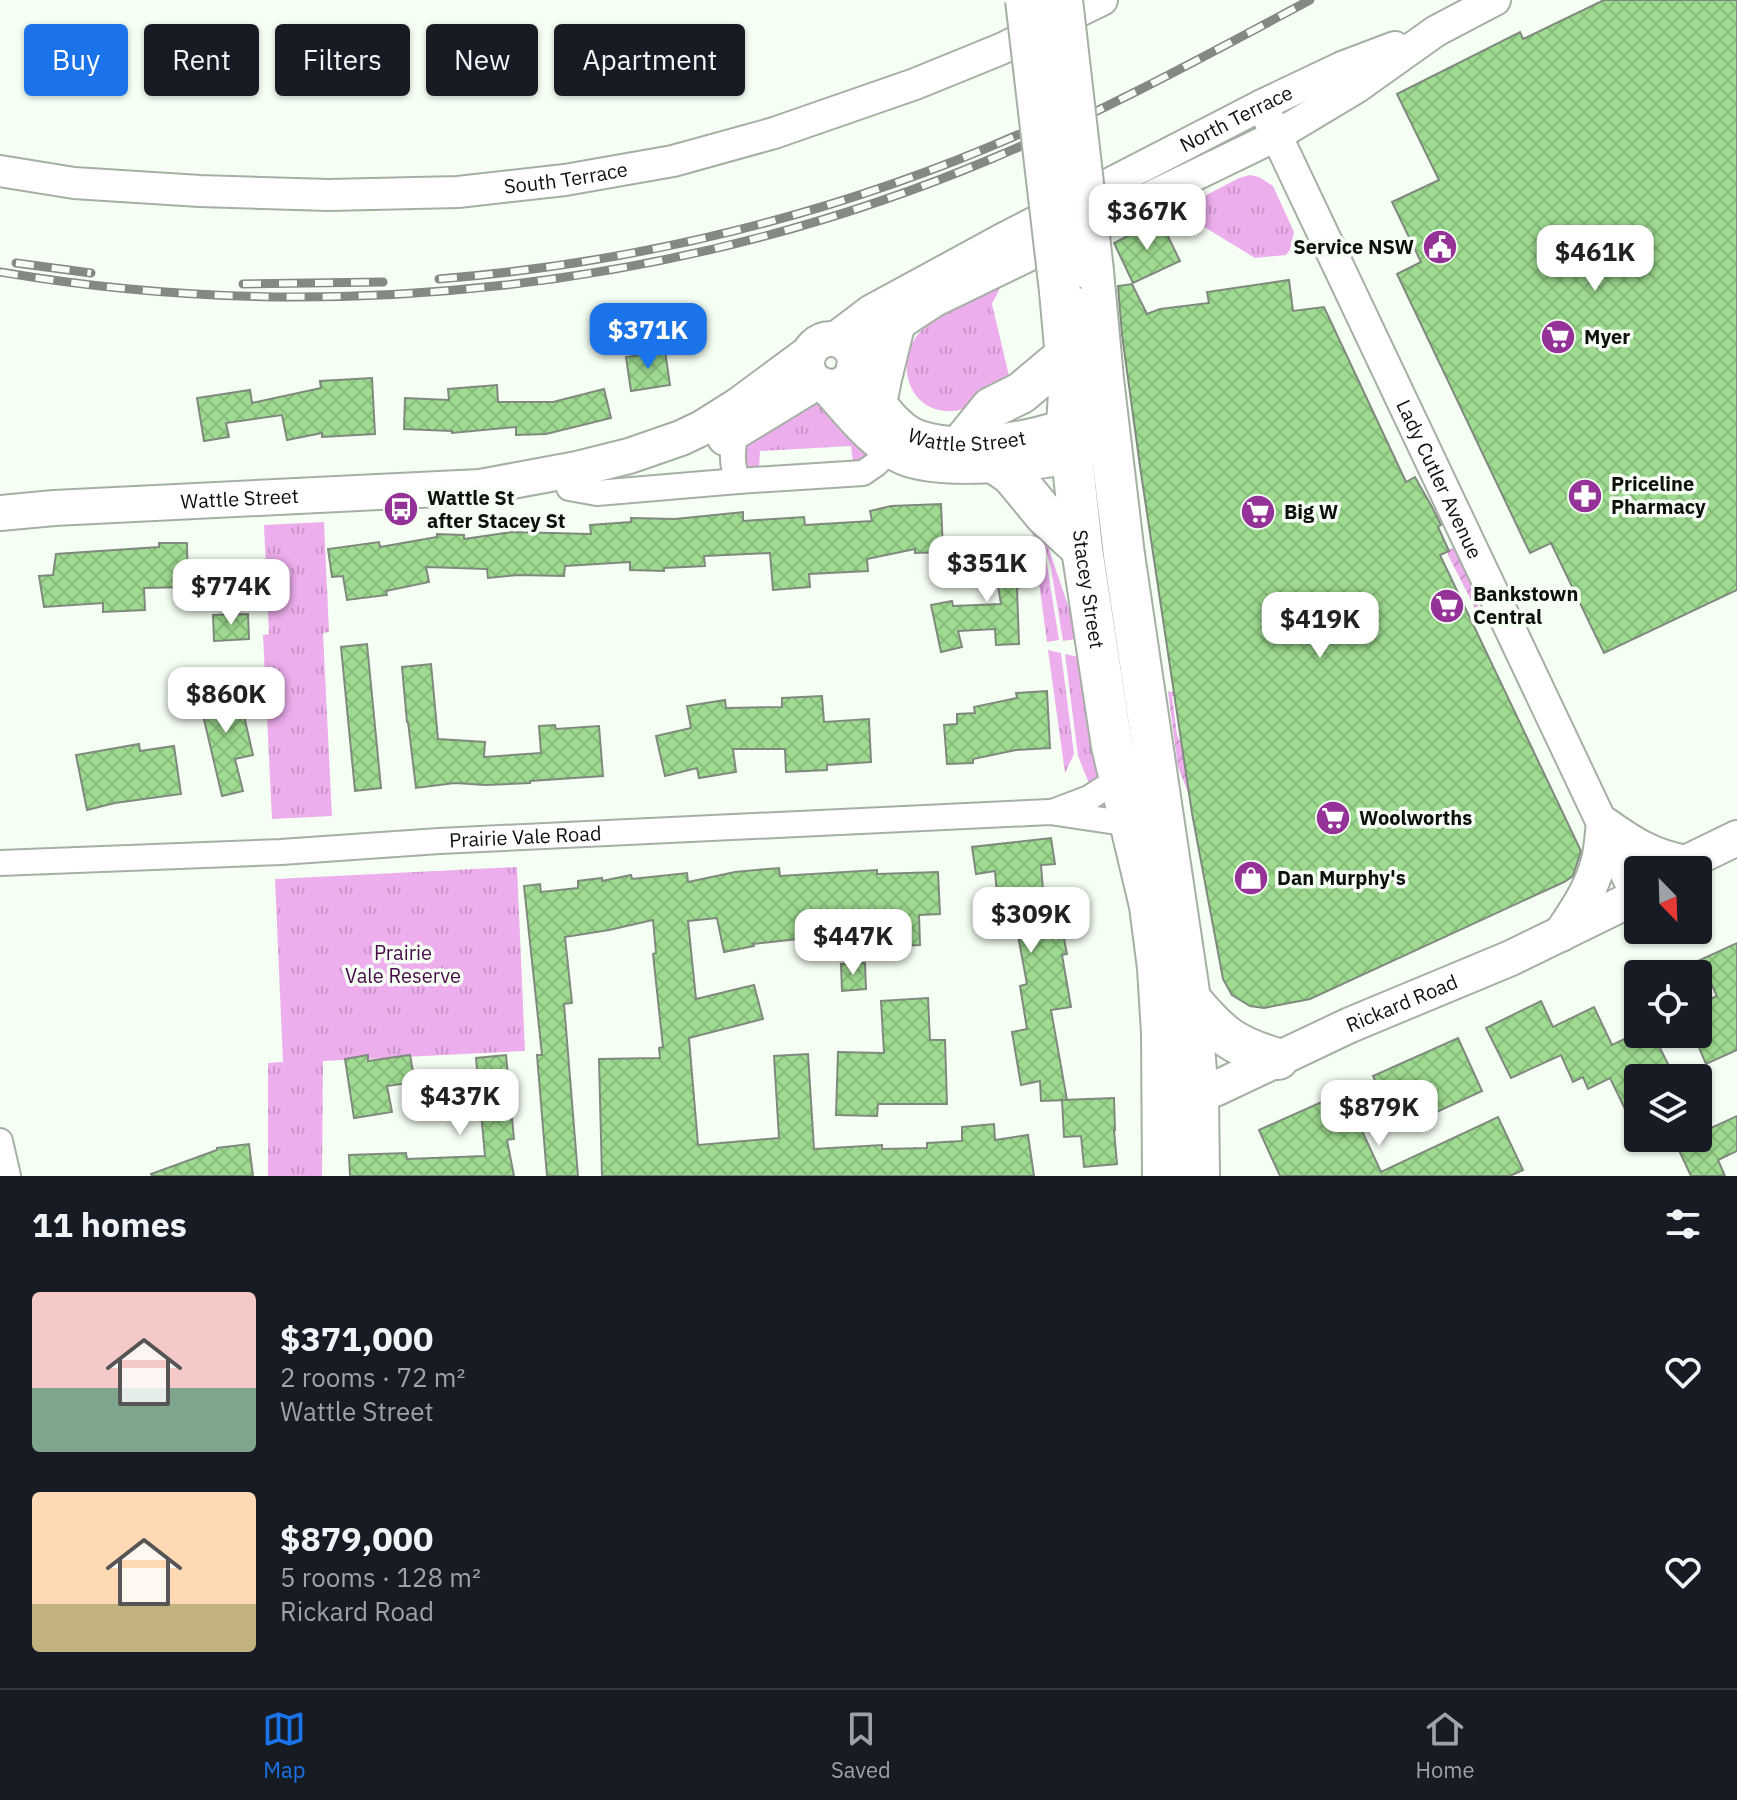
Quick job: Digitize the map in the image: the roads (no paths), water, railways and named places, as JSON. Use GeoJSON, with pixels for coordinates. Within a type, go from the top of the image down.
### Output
{"type":"FeatureCollection","features":[{"type":"Feature","properties":{"kind":"highway","name":"Stacey Street"},"geometry":{"type":"LineString","coordinates":[[1026,0],[1076,281],[1108,423],[1126,570],[1190,999],[1181,1101],[1163,1176]]}},
{"type":"Feature","properties":{"kind":"highway","name":"Stacey Street"},"geometry":{"type":"LineString","coordinates":[[1062,0],[1076,281],[1065,356],[1070,441],[1082,549],[1112,746],[1150,906],[1162,1033],[1199,1176]]}},
{"type":"Feature","properties":{"kind":"highway"},"geometry":{"type":"LineString","coordinates":[[962,444],[991,408],[1021,393],[1065,356]]}},
{"type":"Feature","properties":{"kind":"highway"},"geometry":{"type":"LineString","coordinates":[[998,465],[1012,475],[1045,515],[1082,549]]}},
{"type":"Feature","properties":{"kind":"highway"},"geometry":{"type":"LineString","coordinates":[[1190,999],[1226,1038],[1278,1059]]}},
{"type":"Feature","properties":{"kind":"main road"},"geometry":{"type":"LineString","coordinates":[[879,404],[897,326]]}},
{"type":"Feature","properties":{"kind":"main road","name":"Wattle Street"},"geometry":{"type":"LineString","coordinates":[[832,364],[905,431],[927,441],[962,444],[1070,441]]}},
{"type":"Feature","properties":{"kind":"main road","name":"Wattle Street"},"geometry":{"type":"LineString","coordinates":[[480,487],[527,492],[569,488],[662,466],[736,432],[832,364]]}},
{"type":"Feature","properties":{"kind":"main road","name":"Wattle Street"},"geometry":{"type":"LineString","coordinates":[[832,364],[878,441],[906,458],[934,464],[998,465],[1070,441],[1108,423]]}},
{"type":"Feature","properties":{"kind":"main road","name":"Wattle Street"},"geometry":{"type":"LineString","coordinates":[[0,513],[480,487],[577,469],[681,438],[729,411],[832,364]]}},
{"type":"Feature","properties":{"kind":"main road"},"geometry":{"type":"LineString","coordinates":[[1560,935],[1593,880],[1604,824],[1656,856]]}},
{"type":"Feature","properties":{"kind":"main road"},"geometry":{"type":"LineString","coordinates":[[1709,856],[1737,838]]}},
{"type":"Feature","properties":{"kind":"main road"},"geometry":{"type":"LineString","coordinates":[[1712,866],[1737,861]]}},
{"type":"Feature","properties":{"kind":"main road","name":"Rickard Road"},"geometry":{"type":"LineString","coordinates":[[1181,1101],[1350,1025],[1463,979],[1624,904]]}},
{"type":"Feature","properties":{"kind":"street","name":"South Terrace"},"geometry":{"type":"LineString","coordinates":[[0,171],[74,183],[329,195],[458,192],[565,180],[673,161],[774,133],[958,67],[1102,0]]}},
{"type":"Feature","properties":{"kind":"street","name":"North Terrace"},"geometry":{"type":"LineString","coordinates":[[832,364],[870,311],[911,288],[1262,105],[1342,67],[1436,31],[1495,0]]}},
{"type":"Feature","properties":{"kind":"street","name":"North Terrace"},"geometry":{"type":"LineString","coordinates":[[832,364],[966,285],[1276,136],[1356,88],[1436,31]]}},
{"type":"Feature","properties":{"kind":"street","name":"Lady Cutler Avenue"},"geometry":{"type":"LineString","coordinates":[[1262,105],[1624,867]]}},
{"type":"Feature","properties":{"kind":"street"},"geometry":{"type":"LineString","coordinates":[[736,432],[732,453],[733,470],[738,481]]}},
{"type":"Feature","properties":{"kind":"street","name":"Wattle Street"},"geometry":{"type":"LineString","coordinates":[[569,488],[597,493],[863,473],[890,449]]}},
{"type":"Feature","properties":{"kind":"street","name":"Prairie Vale Road"},"geometry":{"type":"LineString","coordinates":[[1050,812],[1089,798],[1120,778]]}},
{"type":"Feature","properties":{"kind":"street","name":"Prairie Vale Road"},"geometry":{"type":"LineString","coordinates":[[0,863],[1050,812],[1130,824]]}},
{"type":"Feature","properties":{"kind":"street"},"geometry":{"type":"LineString","coordinates":[[0,1141],[8,1176]]}},
{"type":"Feature","properties":{"kind":"railway"},"geometry":{"type":"LineString","coordinates":[[0,272],[125,289],[250,296],[377,295],[503,285],[628,267],[752,239],[873,203],[991,159],[1113,103],[1310,0]]}},
{"type":"Feature","properties":{"kind":"railway"},"geometry":{"type":"LineString","coordinates":[[439,279],[588,261],[736,230],[881,188],[1022,133]]}},
{"type":"Feature","properties":{"kind":"railway"},"geometry":{"type":"LineString","coordinates":[[16,263],[91,273]]}},
{"type":"Feature","properties":{"kind":"railway"},"geometry":{"type":"LineString","coordinates":[[243,284],[383,282]]}},
{"type":"Feature","properties":{"kind":"place","name":"Service NSW"},"geometry":{"type":"Point","coordinates":[1440,247]}},
{"type":"Feature","properties":{"kind":"place","name":"Myer"},"geometry":{"type":"Point","coordinates":[1558,337]}},
{"type":"Feature","properties":{"kind":"place","name":"Priceline Pharmacy"},"geometry":{"type":"Point","coordinates":[1585,496]}},
{"type":"Feature","properties":{"kind":"place","name":"Wattle St after Stacey St"},"geometry":{"type":"Point","coordinates":[401,509]}},
{"type":"Feature","properties":{"kind":"place","name":"Big W"},"geometry":{"type":"Point","coordinates":[1258,512]}},
{"type":"Feature","properties":{"kind":"place","name":"Bankstown Central"},"geometry":{"type":"Point","coordinates":[1447,606]}},
{"type":"Feature","properties":{"kind":"place","name":"Woolworths"},"geometry":{"type":"Point","coordinates":[1333,818]}},
{"type":"Feature","properties":{"kind":"place","name":"Dan Murphy's"},"geometry":{"type":"Point","coordinates":[1251,878]}},
{"type":"Feature","properties":{"kind":"park label","name":"Prairie Vale Reserve"},"geometry":{"type":"Point","coordinates":[403,964]}}]}
